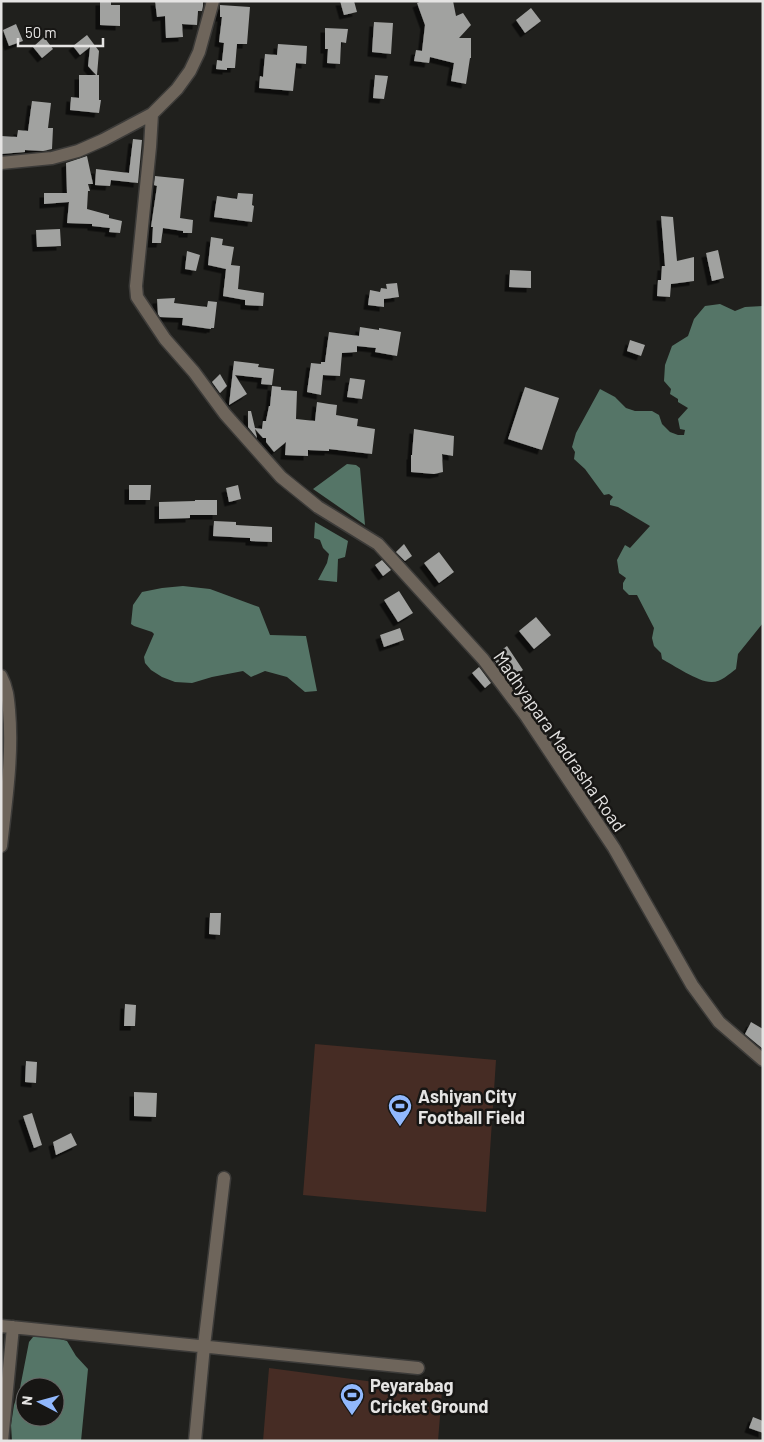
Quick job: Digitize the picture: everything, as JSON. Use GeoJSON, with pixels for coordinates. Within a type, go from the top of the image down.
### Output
{"type":"FeatureCollection","features":[{"type":"Feature","properties":{"kind":"street"},"geometry":{"type":"LineString","coordinates":[[1,164],[52,158],[78,151],[152,114],[177,89],[190,71],[199,52],[213,1]]}},
{"type":"Feature","properties":{"kind":"street","name":"Madhyapara Madrasha Road"},"geometry":{"type":"LineString","coordinates":[[152,114],[136,286],[137,297],[146,311],[165,339],[194,372],[225,414],[281,477],[318,507],[378,544],[483,659],[526,716],[614,848],[692,985],[719,1022],[763,1060]]}},
{"type":"Feature","properties":{"kind":"street"},"geometry":{"type":"LineString","coordinates":[[1,676],[7,691],[11,749],[1,846]]}},
{"type":"Feature","properties":{"kind":"street"},"geometry":{"type":"LineString","coordinates":[[195,1441],[224,1178]]}},
{"type":"Feature","properties":{"kind":"street"},"geometry":{"type":"LineString","coordinates":[[2,1441],[7,1326],[418,1368]]}},
{"type":"Feature","properties":{"kind":"shaded area"},"geometry":{"type":"Polygon","coordinates":[[[720,304],[735,311],[745,307],[763,306],[763,623],[738,654],[736,669],[722,679],[715,682],[707,682],[662,659],[661,653],[654,646],[652,638],[654,628],[637,595],[629,595],[623,589],[623,583],[626,578],[619,573],[617,560],[625,545],[630,548],[650,526],[618,507],[610,505],[613,497],[609,494],[604,495],[585,469],[574,459],[575,452],[572,447],[576,433],[600,389],[615,397],[626,408],[635,411],[652,411],[659,415],[662,424],[670,432],[684,435],[685,430],[680,429],[678,419],[688,408],[670,394],[671,389],[664,381],[665,365],[672,346],[688,336],[694,319],[705,306],[720,304]]]}},
{"type":"Feature","properties":{"kind":"shaded area"},"geometry":{"type":"Polygon","coordinates":[[[347,464],[356,465],[360,468],[365,525],[313,489],[347,464]]]}},
{"type":"Feature","properties":{"kind":"shaded area"},"geometry":{"type":"Polygon","coordinates":[[[315,522],[348,541],[345,557],[338,559],[337,582],[318,580],[327,563],[329,554],[323,548],[320,540],[314,538],[315,522]]]}},
{"type":"Feature","properties":{"kind":"shaded area"},"geometry":{"type":"Polygon","coordinates":[[[183,586],[210,589],[259,607],[270,635],[306,636],[317,691],[305,692],[287,677],[265,671],[251,677],[243,671],[192,683],[175,682],[151,670],[145,663],[144,657],[154,634],[131,624],[133,605],[142,592],[183,586]]]}},
{"type":"Feature","properties":{"kind":"shaded area","name":"Ashiyan City Football Field"},"geometry":{"type":"Polygon","coordinates":[[[315,1044],[496,1060],[486,1212],[303,1195],[315,1044]]]}},
{"type":"Feature","properties":{"kind":"shaded area"},"geometry":{"type":"Polygon","coordinates":[[[46,1335],[67,1341],[76,1356],[88,1369],[81,1441],[12,1441],[11,1425],[15,1402],[15,1427],[65,1427],[65,1377],[22,1377],[29,1342],[33,1337],[46,1335]]]}},
{"type":"Feature","properties":{"kind":"shaded area","name":"Peyarabag Cricket Ground"},"geometry":{"type":"Polygon","coordinates":[[[269,1368],[442,1391],[438,1441],[263,1441],[269,1368]]]}},
{"type":"Feature","properties":{"kind":"building"},"geometry":{"type":"Polygon","coordinates":[[[100,1],[111,1],[111,5],[120,5],[120,26],[100,25],[100,1]]]}},
{"type":"Feature","properties":{"kind":"building"},"geometry":{"type":"Polygon","coordinates":[[[155,1],[203,1],[202,11],[198,11],[197,25],[182,24],[183,37],[166,38],[165,16],[157,17],[155,1]]]}},
{"type":"Feature","properties":{"kind":"building"},"geometry":{"type":"Polygon","coordinates":[[[340,1],[354,1],[357,12],[344,15],[340,1]]]}},
{"type":"Feature","properties":{"kind":"building"},"geometry":{"type":"Polygon","coordinates":[[[422,1],[453,1],[456,16],[463,13],[471,25],[459,38],[471,38],[471,58],[466,84],[451,81],[454,63],[430,57],[429,63],[414,61],[416,50],[422,51],[425,25],[417,3],[422,1]]]}},
{"type":"Feature","properties":{"kind":"building"},"geometry":{"type":"Polygon","coordinates":[[[220,5],[250,7],[247,44],[237,44],[235,68],[227,68],[227,70],[216,69],[217,60],[222,61],[224,43],[219,42],[222,17],[220,17],[220,5]]]}},
{"type":"Feature","properties":{"kind":"building"},"geometry":{"type":"Polygon","coordinates":[[[531,8],[541,21],[525,33],[516,20],[531,8]]]}},
{"type":"Feature","properties":{"kind":"building"},"geometry":{"type":"Polygon","coordinates":[[[374,22],[393,23],[391,54],[372,52],[374,22]]]}},
{"type":"Feature","properties":{"kind":"building"},"geometry":{"type":"Polygon","coordinates":[[[16,24],[23,41],[9,46],[3,30],[16,24]]]}},
{"type":"Feature","properties":{"kind":"building"},"geometry":{"type":"Polygon","coordinates":[[[325,28],[348,29],[346,43],[341,42],[340,64],[327,63],[328,49],[325,49],[325,28]]]}},
{"type":"Feature","properties":{"kind":"building"},"geometry":{"type":"Polygon","coordinates":[[[87,35],[99,51],[97,75],[99,75],[99,100],[101,100],[99,113],[70,110],[71,97],[79,98],[79,75],[96,75],[88,66],[90,47],[80,55],[73,46],[87,35]]]}},
{"type":"Feature","properties":{"kind":"building"},"geometry":{"type":"Polygon","coordinates":[[[44,37],[53,49],[42,58],[33,47],[44,37]]]}},
{"type":"Feature","properties":{"kind":"building"},"geometry":{"type":"Polygon","coordinates":[[[278,44],[307,46],[306,64],[296,63],[293,91],[259,88],[260,76],[263,77],[265,54],[277,55],[278,44]]]}},
{"type":"Feature","properties":{"kind":"building"},"geometry":{"type":"Polygon","coordinates":[[[375,75],[388,76],[384,99],[373,98],[375,75]]]}},
{"type":"Feature","properties":{"kind":"building"},"geometry":{"type":"Polygon","coordinates":[[[32,101],[51,103],[48,128],[53,128],[52,149],[43,151],[25,150],[25,152],[1,154],[1,136],[17,137],[18,130],[28,131],[32,101]]]}},
{"type":"Feature","properties":{"kind":"building"},"geometry":{"type":"Polygon","coordinates":[[[133,139],[142,140],[138,183],[111,180],[110,186],[95,185],[96,169],[129,173],[133,139]]]}},
{"type":"Feature","properties":{"kind":"building"},"geometry":{"type":"Polygon","coordinates":[[[87,156],[93,184],[88,184],[90,191],[88,191],[87,209],[122,221],[120,233],[109,232],[110,228],[92,226],[92,224],[67,223],[69,202],[44,204],[44,193],[67,193],[66,163],[87,156]]]}},
{"type":"Feature","properties":{"kind":"building"},"geometry":{"type":"Polygon","coordinates":[[[155,176],[184,179],[180,218],[193,220],[192,233],[183,233],[183,231],[163,228],[161,243],[152,243],[153,227],[151,227],[157,186],[154,185],[155,176]]]}},
{"type":"Feature","properties":{"kind":"building"},"geometry":{"type":"Polygon","coordinates":[[[238,193],[253,194],[252,222],[214,217],[217,196],[237,199],[238,193]]]}},
{"type":"Feature","properties":{"kind":"building"},"geometry":{"type":"Polygon","coordinates":[[[661,216],[673,217],[677,261],[694,257],[694,281],[671,284],[670,297],[657,296],[658,280],[661,280],[662,266],[665,266],[661,216]]]}},
{"type":"Feature","properties":{"kind":"building"},"geometry":{"type":"Polygon","coordinates":[[[60,229],[61,246],[37,247],[36,230],[60,229]]]}},
{"type":"Feature","properties":{"kind":"building"},"geometry":{"type":"Polygon","coordinates":[[[211,237],[223,239],[222,245],[234,247],[231,265],[240,266],[238,289],[264,293],[263,306],[245,305],[245,300],[223,296],[226,269],[208,265],[211,237]]]}},
{"type":"Feature","properties":{"kind":"building"},"geometry":{"type":"Polygon","coordinates":[[[718,250],[724,278],[712,281],[706,253],[718,250]]]}},
{"type":"Feature","properties":{"kind":"building"},"geometry":{"type":"Polygon","coordinates":[[[187,251],[200,255],[196,271],[185,269],[187,251]]]}},
{"type":"Feature","properties":{"kind":"building"},"geometry":{"type":"Polygon","coordinates":[[[510,270],[531,271],[531,288],[509,287],[510,270]]]}},
{"type":"Feature","properties":{"kind":"building"},"geometry":{"type":"Polygon","coordinates":[[[397,283],[399,297],[384,299],[384,307],[368,305],[370,290],[380,292],[381,288],[387,289],[386,284],[397,283]]]}},
{"type":"Feature","properties":{"kind":"building"},"geometry":{"type":"Polygon","coordinates":[[[175,298],[174,303],[207,307],[208,301],[217,302],[214,328],[182,325],[183,318],[160,317],[157,299],[175,298]]]}},
{"type":"Feature","properties":{"kind":"building"},"geometry":{"type":"Polygon","coordinates":[[[360,327],[401,332],[397,356],[375,352],[376,348],[357,346],[357,352],[342,353],[340,376],[323,375],[321,395],[307,392],[311,363],[321,364],[321,362],[325,362],[329,332],[359,336],[360,327]]]}},
{"type":"Feature","properties":{"kind":"building"},"geometry":{"type":"Polygon","coordinates":[[[630,340],[645,345],[641,356],[627,351],[630,340]]]}},
{"type":"Feature","properties":{"kind":"building"},"geometry":{"type":"Polygon","coordinates":[[[234,361],[259,364],[258,367],[274,369],[272,385],[261,384],[262,378],[235,375],[247,394],[229,405],[234,361]]]}},
{"type":"Feature","properties":{"kind":"building"},"geometry":{"type":"Polygon","coordinates":[[[220,374],[227,386],[220,393],[212,382],[220,374]]]}},
{"type":"Feature","properties":{"kind":"building"},"geometry":{"type":"Polygon","coordinates":[[[350,378],[365,380],[362,399],[347,397],[350,378]]]}},
{"type":"Feature","properties":{"kind":"building"},"geometry":{"type":"Polygon","coordinates":[[[272,386],[281,387],[281,390],[297,391],[296,419],[315,421],[317,402],[337,405],[336,415],[358,419],[357,426],[375,429],[372,454],[329,449],[329,451],[308,450],[308,456],[285,455],[286,442],[274,452],[266,442],[266,438],[263,438],[255,429],[257,438],[248,427],[248,411],[251,411],[255,428],[262,429],[263,421],[266,421],[270,406],[272,386]]]}},
{"type":"Feature","properties":{"kind":"building"},"geometry":{"type":"Polygon","coordinates":[[[525,387],[559,398],[542,450],[508,439],[525,387]]]}},
{"type":"Feature","properties":{"kind":"building"},"geometry":{"type":"Polygon","coordinates":[[[414,429],[454,436],[453,456],[442,454],[443,472],[434,474],[411,472],[414,429]]]}},
{"type":"Feature","properties":{"kind":"building"},"geometry":{"type":"Polygon","coordinates":[[[129,485],[151,485],[150,500],[129,500],[129,485]]]}},
{"type":"Feature","properties":{"kind":"building"},"geometry":{"type":"Polygon","coordinates":[[[238,485],[241,499],[229,502],[226,488],[238,485]]]}},
{"type":"Feature","properties":{"kind":"building"},"geometry":{"type":"Polygon","coordinates":[[[217,500],[217,515],[190,515],[190,518],[159,519],[159,502],[217,500]]]}},
{"type":"Feature","properties":{"kind":"building"},"geometry":{"type":"Polygon","coordinates":[[[214,521],[236,522],[236,525],[272,527],[272,542],[250,541],[250,538],[213,536],[214,521]]]}},
{"type":"Feature","properties":{"kind":"building"},"geometry":{"type":"Polygon","coordinates":[[[404,544],[412,556],[405,561],[396,552],[404,544]]]}},
{"type":"Feature","properties":{"kind":"building"},"geometry":{"type":"Polygon","coordinates":[[[439,552],[454,572],[439,583],[424,563],[439,552]]]}},
{"type":"Feature","properties":{"kind":"building"},"geometry":{"type":"Polygon","coordinates":[[[382,560],[391,570],[383,576],[375,565],[382,560]]]}},
{"type":"Feature","properties":{"kind":"building"},"geometry":{"type":"Polygon","coordinates":[[[399,591],[413,613],[398,622],[384,600],[399,591]]]}},
{"type":"Feature","properties":{"kind":"building"},"geometry":{"type":"Polygon","coordinates":[[[536,617],[551,635],[534,649],[519,631],[536,617]]]}},
{"type":"Feature","properties":{"kind":"building"},"geometry":{"type":"Polygon","coordinates":[[[400,628],[404,640],[384,647],[380,635],[400,628]]]}},
{"type":"Feature","properties":{"kind":"building"},"geometry":{"type":"Polygon","coordinates":[[[507,646],[523,670],[510,680],[492,657],[507,646]]]}},
{"type":"Feature","properties":{"kind":"building"},"geometry":{"type":"Polygon","coordinates":[[[479,667],[491,683],[485,688],[472,673],[479,667]]]}},
{"type":"Feature","properties":{"kind":"building"},"geometry":{"type":"Polygon","coordinates":[[[210,913],[221,913],[220,935],[209,934],[210,913]]]}},
{"type":"Feature","properties":{"kind":"building"},"geometry":{"type":"Polygon","coordinates":[[[125,1004],[136,1005],[135,1026],[124,1026],[125,1004]]]}},
{"type":"Feature","properties":{"kind":"building"},"geometry":{"type":"Polygon","coordinates":[[[751,1022],[763,1029],[763,1049],[745,1034],[751,1022]]]}},
{"type":"Feature","properties":{"kind":"building"},"geometry":{"type":"Polygon","coordinates":[[[26,1061],[37,1062],[36,1083],[25,1082],[26,1061]]]}},
{"type":"Feature","properties":{"kind":"building"},"geometry":{"type":"Polygon","coordinates":[[[134,1092],[157,1093],[156,1117],[134,1116],[134,1092]]]}},
{"type":"Feature","properties":{"kind":"building"},"geometry":{"type":"Polygon","coordinates":[[[32,1113],[42,1145],[34,1148],[23,1116],[32,1113]]]}},
{"type":"Feature","properties":{"kind":"building"},"geometry":{"type":"Polygon","coordinates":[[[71,1133],[77,1145],[56,1155],[53,1142],[71,1133]]]}},
{"type":"Feature","properties":{"kind":"building"},"geometry":{"type":"Polygon","coordinates":[[[753,1417],[763,1421],[763,1433],[749,1428],[753,1417]]]}},
{"type":"Feature","properties":{"kind":"place","name":"Ashiyan City Football Field"},"geometry":{"type":"Point","coordinates":[400,1127]}},
{"type":"Feature","properties":{"kind":"place","name":"Peyarabag Cricket Ground"},"geometry":{"type":"Point","coordinates":[352,1416]}}]}
